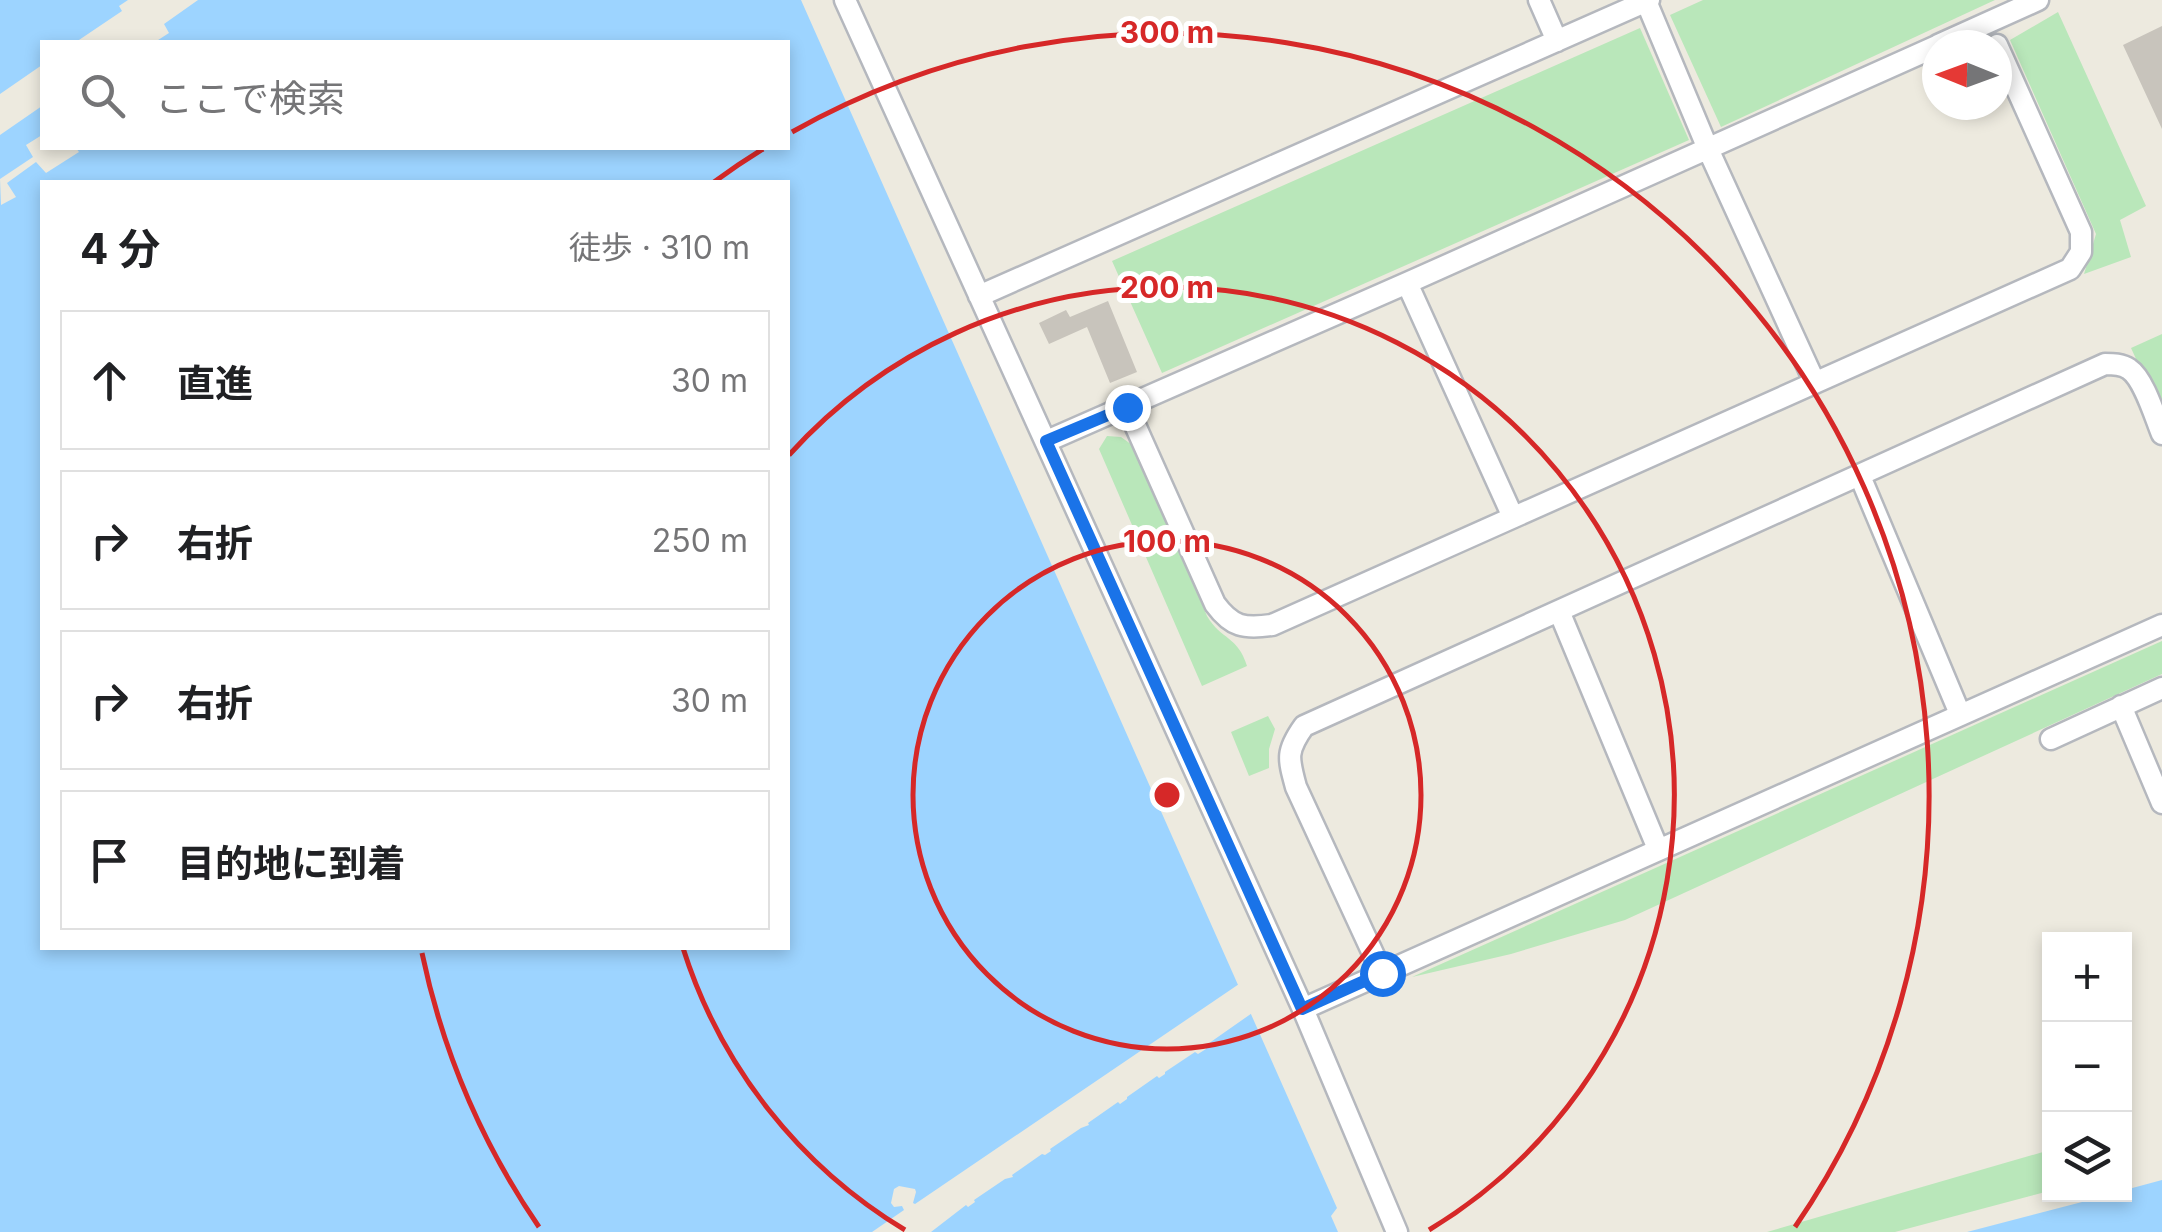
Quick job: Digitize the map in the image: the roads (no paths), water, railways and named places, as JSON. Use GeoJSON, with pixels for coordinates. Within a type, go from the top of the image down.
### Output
{"type":"FeatureCollection","features":[{"type":"Feature","properties":{"kind":"lane"},"geometry":{"type":"LineString","coordinates":[[845,0],[1302,1009],[1397,1232]]}},
{"type":"Feature","properties":{"kind":"lane"},"geometry":{"type":"LineString","coordinates":[[1539,0],[1557,41]]}},
{"type":"Feature","properties":{"kind":"lane"},"geometry":{"type":"LineString","coordinates":[[1971,30],[2038,0]]}},
{"type":"Feature","properties":{"kind":"lane"},"geometry":{"type":"LineString","coordinates":[[980,296],[1647,1],[1708,148],[1815,383]]}},
{"type":"Feature","properties":{"kind":"lane"},"geometry":{"type":"LineString","coordinates":[[1987,23],[1990,30]]}},
{"type":"Feature","properties":{"kind":"lane"},"geometry":{"type":"LineString","coordinates":[[1046,441],[1922,52]]}},
{"type":"Feature","properties":{"kind":"lane"},"geometry":{"type":"LineString","coordinates":[[1127,407],[1215,604],[1238,625],[1272,626],[2070,268],[2081,252],[2081,232],[2012,78]]}},
{"type":"Feature","properties":{"kind":"lane"},"geometry":{"type":"LineString","coordinates":[[1407,283],[1513,517]]}},
{"type":"Feature","properties":{"kind":"lane"},"geometry":{"type":"LineString","coordinates":[[1382,973],[1296,787],[1290,746],[1304,726],[2105,364],[2119,364],[2132,370],[2162,434]]}},
{"type":"Feature","properties":{"kind":"lane"},"geometry":{"type":"LineString","coordinates":[[1860,476],[1960,714]]}},
{"type":"Feature","properties":{"kind":"lane"},"geometry":{"type":"LineString","coordinates":[[1560,611],[1658,849]]}},
{"type":"Feature","properties":{"kind":"lane"},"geometry":{"type":"LineString","coordinates":[[1302,1009],[2162,624]]}},
{"type":"Feature","properties":{"kind":"lane"},"geometry":{"type":"LineString","coordinates":[[2050,739],[2162,688]]}},
{"type":"Feature","properties":{"kind":"lane"},"geometry":{"type":"LineString","coordinates":[[2121,706],[2162,802]]}},
{"type":"Feature","properties":{"kind":"water"},"geometry":{"type":"Polygon","coordinates":[[[0,0],[801,0],[1337,1208],[1331,1216],[1338,1232],[0,1232],[0,0]]]}},
{"type":"Feature","properties":{"kind":"water"},"geometry":{"type":"Polygon","coordinates":[[[2162,1180],[2162,1232],[1967,1232],[2082,1202],[2132,1202],[2132,1188],[2162,1180]]]}}]}
